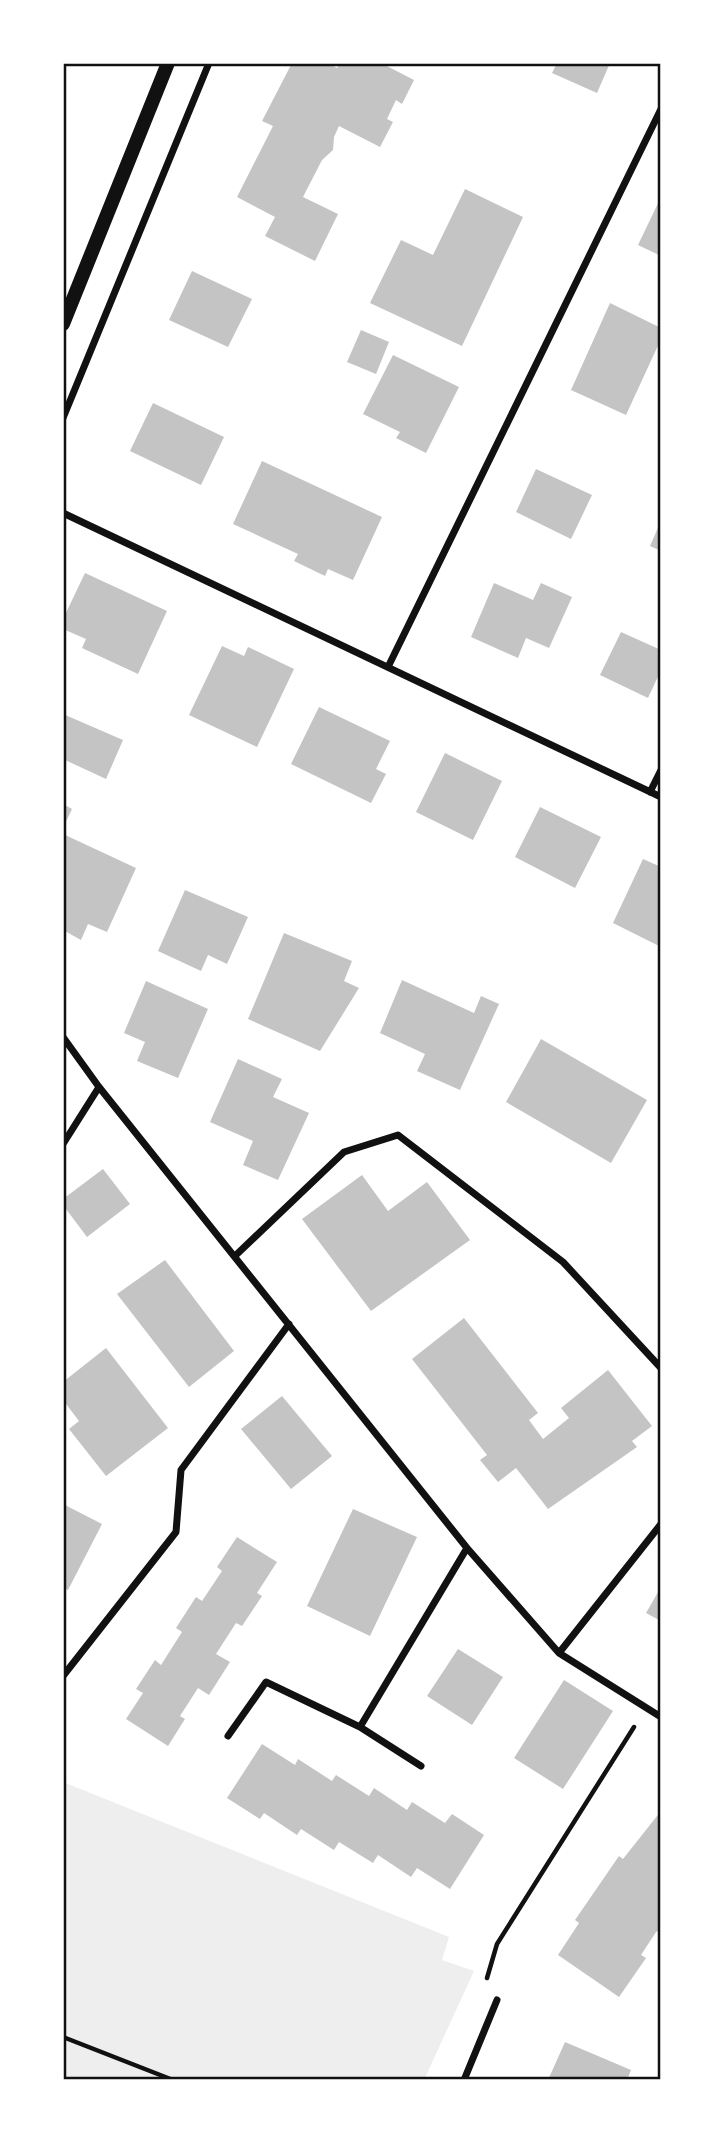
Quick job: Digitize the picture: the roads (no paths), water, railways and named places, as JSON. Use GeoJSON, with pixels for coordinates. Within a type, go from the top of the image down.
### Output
{"type":"FeatureCollection","features":[{"type":"Feature","properties":{"kind":"main road"},"geometry":{"type":"LineString","coordinates":[[63,324],[168,63]]}},
{"type":"Feature","properties":{"kind":"street"},"geometry":{"type":"LineString","coordinates":[[63,418],[209,63]]}},
{"type":"Feature","properties":{"kind":"street"},"geometry":{"type":"LineString","coordinates":[[388,667],[661,110]]}},
{"type":"Feature","properties":{"kind":"street"},"geometry":{"type":"LineString","coordinates":[[63,513],[661,797]]}},
{"type":"Feature","properties":{"kind":"street"},"geometry":{"type":"LineString","coordinates":[[650,792],[661,770]]}},
{"type":"Feature","properties":{"kind":"street"},"geometry":{"type":"LineString","coordinates":[[63,1037],[99,1087],[236,1255],[467,1548],[559,1653],[661,1717]]}},
{"type":"Feature","properties":{"kind":"street"},"geometry":{"type":"LineString","coordinates":[[63,1144],[99,1087]]}},
{"type":"Feature","properties":{"kind":"street"},"geometry":{"type":"LineString","coordinates":[[236,1255],[344,1152],[398,1135],[563,1262],[661,1368]]}},
{"type":"Feature","properties":{"kind":"street"},"geometry":{"type":"LineString","coordinates":[[63,1676],[176,1532],[181,1471],[289,1324]]}},
{"type":"Feature","properties":{"kind":"street"},"geometry":{"type":"LineString","coordinates":[[559,1653],[661,1524]]}},
{"type":"Feature","properties":{"kind":"street"},"geometry":{"type":"LineString","coordinates":[[360,1727],[467,1548]]}},
{"type":"Feature","properties":{"kind":"street"},"geometry":{"type":"LineString","coordinates":[[228,1736],[266,1682],[360,1727],[421,1766]]}},
{"type":"Feature","properties":{"kind":"street"},"geometry":{"type":"LineString","coordinates":[[464,2080],[497,2000]]}}]}
